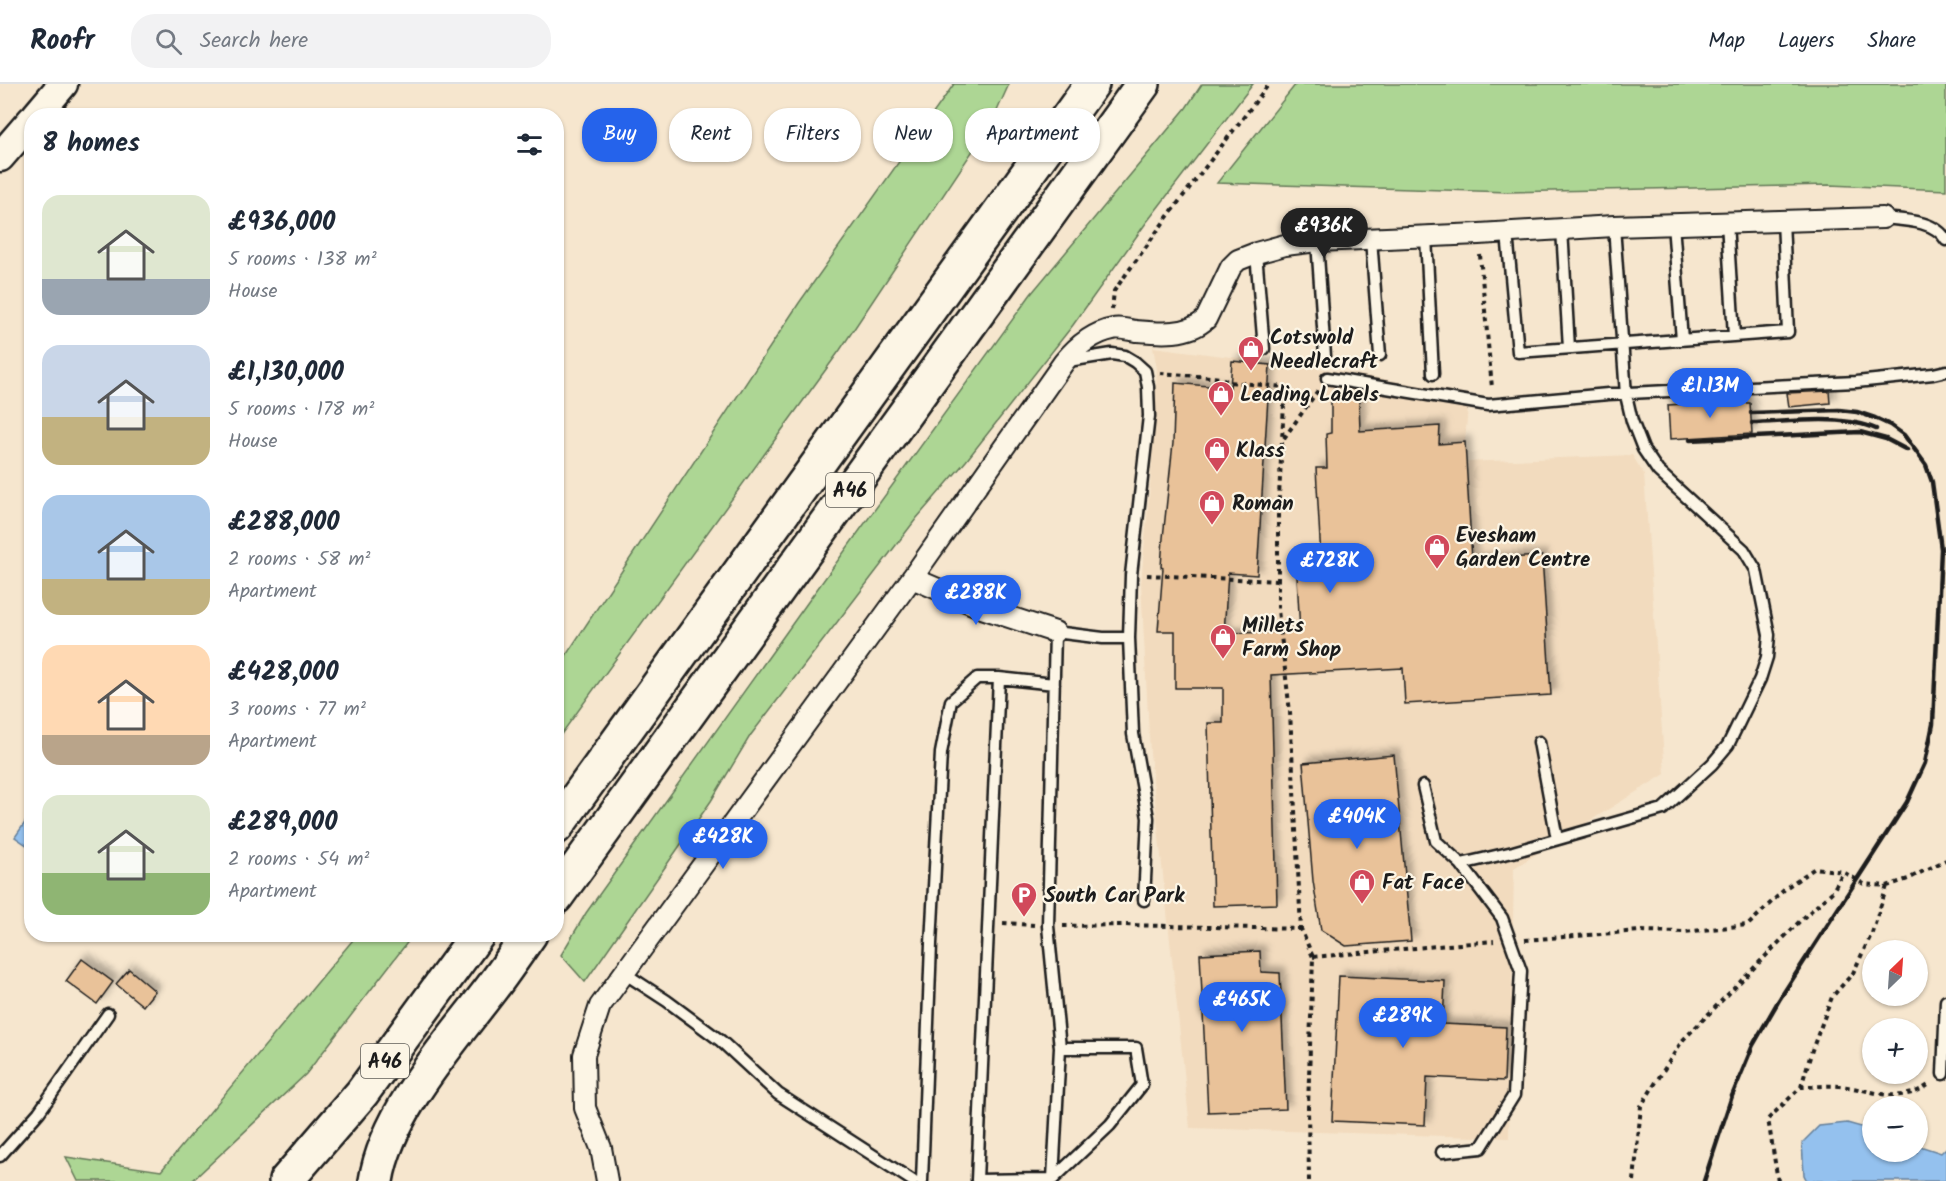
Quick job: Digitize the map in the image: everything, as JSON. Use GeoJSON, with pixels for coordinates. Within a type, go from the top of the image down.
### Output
{"type":"FeatureCollection","features":[{"type":"Feature","properties":{"kind":"highway","name":"A46"},"geometry":{"type":"LineString","coordinates":[[564,816],[1092,84]]}},
{"type":"Feature","properties":{"kind":"highway","name":"A46"},"geometry":{"type":"LineString","coordinates":[[564,886],[1143,84]]}},
{"type":"Feature","properties":{"kind":"highway","name":"A46"},"geometry":{"type":"LineString","coordinates":[[286,1181],[362,1093],[472,942]]}},
{"type":"Feature","properties":{"kind":"highway","name":"A46"},"geometry":{"type":"LineString","coordinates":[[376,1181],[390,1135],[421,1082],[524,942]]}},
{"type":"Feature","properties":{"kind":"main road"},"geometry":{"type":"LineString","coordinates":[[43,108],[63,84]]}},
{"type":"Feature","properties":{"kind":"main road"},"geometry":{"type":"LineString","coordinates":[[0,157],[24,129]]}},
{"type":"Feature","properties":{"kind":"street"},"geometry":{"type":"LineString","coordinates":[[608,1181],[601,1148],[585,1108],[584,1054],[600,1006],[912,578],[1077,346],[1096,334],[1115,328],[1166,332],[1190,329],[1200,325],[1206,319],[1231,267],[1238,260],[1285,244],[1614,226],[1882,218]]}},
{"type":"Feature","properties":{"kind":"street"},"geometry":{"type":"LineString","coordinates":[[912,578],[982,608],[1055,632]]}},
{"type":"Feature","properties":{"kind":"lane"},"geometry":{"type":"LineString","coordinates":[[1882,218],[1908,220],[1927,225],[1942,234],[1946,240]]}},
{"type":"Feature","properties":{"kind":"lane"},"geometry":{"type":"LineString","coordinates":[[1507,232],[1518,352],[1788,332],[1783,220]]}},
{"type":"Feature","properties":{"kind":"lane"},"geometry":{"type":"LineString","coordinates":[[1727,222],[1734,336]]}},
{"type":"Feature","properties":{"kind":"lane"},"geometry":{"type":"LineString","coordinates":[[1673,224],[1682,339]]}},
{"type":"Feature","properties":{"kind":"lane"},"geometry":{"type":"LineString","coordinates":[[1461,864],[1663,809],[1712,764],[1728,745],[1760,679],[1767,657],[1769,635],[1755,570],[1744,550],[1658,471],[1643,449],[1632,421],[1626,394],[1614,226]]}},
{"type":"Feature","properties":{"kind":"lane"},"geometry":{"type":"LineString","coordinates":[[1562,229],[1569,348]]}},
{"type":"Feature","properties":{"kind":"lane"},"geometry":{"type":"LineString","coordinates":[[1426,236],[1433,374]]}},
{"type":"Feature","properties":{"kind":"lane"},"geometry":{"type":"LineString","coordinates":[[1371,238],[1380,355]]}},
{"type":"Feature","properties":{"kind":"lane"},"geometry":{"type":"LineString","coordinates":[[1317,241],[1325,356]]}},
{"type":"Feature","properties":{"kind":"lane"},"geometry":{"type":"LineString","coordinates":[[1256,252],[1264,349]]}},
{"type":"Feature","properties":{"kind":"lane"},"geometry":{"type":"LineString","coordinates":[[1064,362],[1112,354],[1125,356],[1136,362],[1145,372],[1148,387],[1149,416],[1131,574],[1130,638],[1133,734],[1148,818],[1144,900]]}},
{"type":"Feature","properties":{"kind":"lane"},"geometry":{"type":"LineString","coordinates":[[1327,378],[1488,405],[1608,394],[1856,382],[1946,371]]}},
{"type":"Feature","properties":{"kind":"lane"},"geometry":{"type":"LineString","coordinates":[[1053,1179],[1060,1048],[1048,926],[1055,632],[1103,638],[1130,638]]}},
{"type":"Feature","properties":{"kind":"lane"},"geometry":{"type":"LineString","coordinates":[[922,1181],[941,753],[951,701],[977,678],[1054,684]]}},
{"type":"Feature","properties":{"kind":"lane"},"geometry":{"type":"LineString","coordinates":[[999,678],[990,922],[974,1181],[1053,1179],[1110,1125],[1142,1085],[1136,1048],[1060,1048]]}},
{"type":"Feature","properties":{"kind":"lane"},"geometry":{"type":"LineString","coordinates":[[1539,742],[1557,839]]}},
{"type":"Feature","properties":{"kind":"lane"},"geometry":{"type":"LineString","coordinates":[[1423,786],[1436,841],[1461,864],[1502,918],[1521,971],[1514,1095],[1481,1148],[1442,1152]]}},
{"type":"Feature","properties":{"kind":"lane"},"geometry":{"type":"LineString","coordinates":[[624,973],[721,1041],[778,1094],[913,1181]]}},
{"type":"Feature","properties":{"kind":"lane"},"geometry":{"type":"LineString","coordinates":[[1943,1074],[1946,1001]]}},
{"type":"Feature","properties":{"kind":"lane"},"geometry":{"type":"LineString","coordinates":[[0,1156],[39,1112],[108,1014]]}},
{"type":"Feature","properties":{"kind":"path"},"geometry":{"type":"LineString","coordinates":[[1115,328],[1110,317],[1114,291],[1269,84]]}},
{"type":"Feature","properties":{"kind":"path"},"geometry":{"type":"LineString","coordinates":[[1479,234],[1493,395]]}},
{"type":"Feature","properties":{"kind":"path"},"geometry":{"type":"LineString","coordinates":[[1145,372],[1222,378],[1229,382],[1286,387],[1282,441],[1278,610],[1290,712],[1301,929],[1313,957],[1308,1107],[1309,1181]]}},
{"type":"Feature","properties":{"kind":"path"},"geometry":{"type":"LineString","coordinates":[[1282,441],[1327,378]]}},
{"type":"Feature","properties":{"kind":"path"},"geometry":{"type":"LineString","coordinates":[[1131,574],[1278,581]]}},
{"type":"Feature","properties":{"kind":"path"},"geometry":{"type":"LineString","coordinates":[[1313,957],[1639,931],[1684,932],[1748,924],[1786,887],[1815,868],[1843,872],[1864,884],[1887,886],[1908,879],[1946,860]]}},
{"type":"Feature","properties":{"kind":"path"},"geometry":{"type":"LineString","coordinates":[[1634,1181],[1641,1106],[1682,1041],[1800,921],[1833,891],[1843,872]]}},
{"type":"Feature","properties":{"kind":"path"},"geometry":{"type":"LineString","coordinates":[[1778,1181],[1768,1119],[1801,1087],[1832,997],[1853,973],[1872,933],[1887,886]]}},
{"type":"Feature","properties":{"kind":"path"},"geometry":{"type":"LineString","coordinates":[[990,922],[1048,926],[1124,925],[1301,929]]}},
{"type":"Feature","properties":{"kind":"path"},"geometry":{"type":"LineString","coordinates":[[1801,1087],[1839,1086],[1887,1096],[1919,1092],[1943,1074]]}},
{"type":"Feature","properties":{"kind":"shaded area"},"geometry":{"type":"Polygon","coordinates":[[[1153,347],[1338,371],[1469,394],[1465,442],[1466,462],[1632,455],[1644,474],[1665,774],[1514,868],[1509,1138],[1190,1128],[1150,753],[1141,583],[1151,475],[1157,369],[1153,347]]]}},
{"type":"Feature","properties":{"kind":"green space"},"geometry":{"type":"Polygon","coordinates":[[[954,84],[1009,84],[998,108],[965,108],[965,162],[840,350],[564,730],[564,658],[799,303],[899,162],[953,162],[953,108],[937,108],[954,84]]]}},
{"type":"Feature","properties":{"kind":"green space"},"geometry":{"type":"Polygon","coordinates":[[[1202,84],[1253,84],[1146,223],[1073,325],[966,461],[916,519],[750,736],[711,801],[585,982],[561,955],[586,913],[1031,294],[1186,108],[1202,84]]]}},
{"type":"Feature","properties":{"kind":"green space"},"geometry":{"type":"Polygon","coordinates":[[[1296,84],[1946,84],[1946,190],[1829,185],[1509,192],[1217,183],[1296,84]]]}},
{"type":"Feature","properties":{"kind":"green space"},"geometry":{"type":"Polygon","coordinates":[[[351,942],[408,942],[306,1074],[192,1181],[78,1181],[66,1157],[161,1171],[351,942]]]}},
{"type":"Feature","properties":{"kind":"water"},"geometry":{"type":"Polygon","coordinates":[[[24,824],[24,843],[15,837],[24,824]]]}},
{"type":"Feature","properties":{"kind":"water"},"geometry":{"type":"Polygon","coordinates":[[[1847,1123],[1862,1127],[1862,1162],[1928,1162],[1928,1149],[1941,1153],[1946,1148],[1946,1181],[1807,1181],[1804,1175],[1802,1143],[1819,1126],[1847,1123]]]}},
{"type":"Feature","properties":{"kind":"building"},"geometry":{"type":"Polygon","coordinates":[[[1232,361],[1270,365],[1257,575],[1228,573],[1224,633],[1300,632],[1296,558],[1321,558],[1316,468],[1327,468],[1326,434],[1331,433],[1331,397],[1359,398],[1360,431],[1440,426],[1439,444],[1465,442],[1472,560],[1542,556],[1551,695],[1405,704],[1403,668],[1271,675],[1277,904],[1213,906],[1208,723],[1223,723],[1223,688],[1175,688],[1175,631],[1158,631],[1163,538],[1173,443],[1175,383],[1230,388],[1232,361]]]}},
{"type":"Feature","properties":{"kind":"building"},"geometry":{"type":"Polygon","coordinates":[[[1829,391],[1830,403],[1789,407],[1787,393],[1829,391]]]}},
{"type":"Feature","properties":{"kind":"building"},"geometry":{"type":"Polygon","coordinates":[[[1739,395],[1740,403],[1750,403],[1752,434],[1670,439],[1668,405],[1718,402],[1717,396],[1739,395]]]}},
{"type":"Feature","properties":{"kind":"building"},"geometry":{"type":"Polygon","coordinates":[[[1394,755],[1411,941],[1346,946],[1321,930],[1313,881],[1303,763],[1394,755]]]}},
{"type":"Feature","properties":{"kind":"building"},"geometry":{"type":"Polygon","coordinates":[[[1260,951],[1261,972],[1280,973],[1286,1109],[1208,1112],[1200,954],[1260,951]]]}},
{"type":"Feature","properties":{"kind":"building"},"geometry":{"type":"Polygon","coordinates":[[[82,959],[113,982],[97,1004],[66,981],[82,959]]]}},
{"type":"Feature","properties":{"kind":"building"},"geometry":{"type":"Polygon","coordinates":[[[129,969],[155,991],[143,1006],[116,984],[129,969]]]}},
{"type":"Feature","properties":{"kind":"building"},"geometry":{"type":"Polygon","coordinates":[[[1339,976],[1445,981],[1443,1024],[1506,1027],[1504,1081],[1427,1077],[1425,1125],[1332,1121],[1339,976]]]}},
{"type":"Feature","properties":{"kind":"railway"},"geometry":{"type":"LineString","coordinates":[[1704,1181],[1732,1096],[1753,1045],[1779,1000],[1907,802],[1925,763],[1933,724],[1941,549],[1932,482],[1926,465],[1904,435],[1890,425],[1857,412],[1839,410],[1751,413]]}},
{"type":"Feature","properties":{"kind":"railway"},"geometry":{"type":"LineString","coordinates":[[1752,423],[1832,420],[1863,424],[1876,429]]}},
{"type":"Feature","properties":{"kind":"railway"},"geometry":{"type":"LineString","coordinates":[[1690,440],[1860,432],[1886,439],[1907,450]]}},
{"type":"Feature","properties":{"kind":"place","name":"Cotswold Needlecraft"},"geometry":{"type":"Point","coordinates":[1251,372]}},
{"type":"Feature","properties":{"kind":"place","name":"Leading Labels"},"geometry":{"type":"Point","coordinates":[1221,417]}},
{"type":"Feature","properties":{"kind":"place","name":"Klass"},"geometry":{"type":"Point","coordinates":[1217,473]}},
{"type":"Feature","properties":{"kind":"place","name":"Roman"},"geometry":{"type":"Point","coordinates":[1212,526]}},
{"type":"Feature","properties":{"kind":"place","name":"Evesham Garden Centre"},"geometry":{"type":"Point","coordinates":[1437,570]}},
{"type":"Feature","properties":{"kind":"place","name":"Millets Farm Shop"},"geometry":{"type":"Point","coordinates":[1223,660]}},
{"type":"Feature","properties":{"kind":"place","name":"Fat Face"},"geometry":{"type":"Point","coordinates":[1362,905]}},
{"type":"Feature","properties":{"kind":"place","name":"South Car Park"},"geometry":{"type":"Point","coordinates":[1024,918]}}]}
